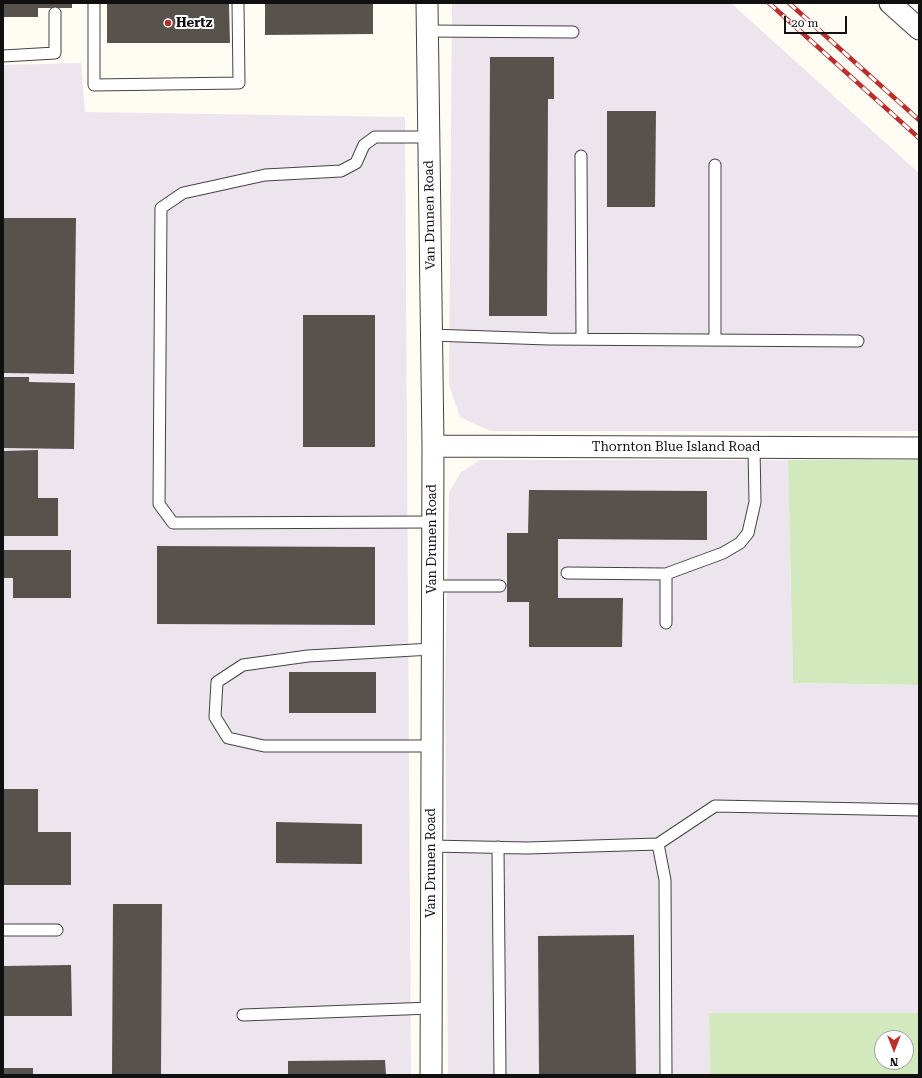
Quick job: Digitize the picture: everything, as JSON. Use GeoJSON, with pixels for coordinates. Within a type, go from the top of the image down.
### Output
{"type":"FeatureCollection","features":[{"type":"Feature","properties":{"kind":"street","name":"Van Drunen Road"},"geometry":{"type":"LineString","coordinates":[[427,3],[433,446],[430,1075]]}},
{"type":"Feature","properties":{"kind":"street"},"geometry":{"type":"LineString","coordinates":[[890,3],[919,29]]}},
{"type":"Feature","properties":{"kind":"street","name":"Thornton Blue Island Road"},"geometry":{"type":"LineString","coordinates":[[433,446],[919,448]]}},
{"type":"Feature","properties":{"kind":"lane"},"geometry":{"type":"LineString","coordinates":[[94,3],[94,85],[239,83],[238,3]]}},
{"type":"Feature","properties":{"kind":"lane"},"geometry":{"type":"LineString","coordinates":[[3,56],[55,53],[55,13]]}},
{"type":"Feature","properties":{"kind":"lane"},"geometry":{"type":"LineString","coordinates":[[427,32],[573,32]]}},
{"type":"Feature","properties":{"kind":"lane"},"geometry":{"type":"LineString","coordinates":[[429,137],[375,137],[364,145],[356,163],[341,171],[265,175],[183,193],[162,208],[159,504],[174,523],[432,522]]}},
{"type":"Feature","properties":{"kind":"lane"},"geometry":{"type":"LineString","coordinates":[[581,156],[582,339]]}},
{"type":"Feature","properties":{"kind":"lane"},"geometry":{"type":"LineString","coordinates":[[715,164],[716,340]]}},
{"type":"Feature","properties":{"kind":"lane"},"geometry":{"type":"LineString","coordinates":[[431,335],[582,339],[858,341]]}},
{"type":"Feature","properties":{"kind":"lane"},"geometry":{"type":"LineString","coordinates":[[567,573],[666,574],[723,553],[740,543],[748,533],[755,502],[754,448]]}},
{"type":"Feature","properties":{"kind":"lane"},"geometry":{"type":"LineString","coordinates":[[666,574],[666,623]]}},
{"type":"Feature","properties":{"kind":"lane"},"geometry":{"type":"LineString","coordinates":[[432,586],[500,586]]}},
{"type":"Feature","properties":{"kind":"lane"},"geometry":{"type":"LineString","coordinates":[[432,649],[308,656],[243,665],[217,682],[215,717],[228,738],[264,746],[432,746]]}},
{"type":"Feature","properties":{"kind":"lane"},"geometry":{"type":"LineString","coordinates":[[431,846],[498,847],[658,844],[715,806],[919,810]]}},
{"type":"Feature","properties":{"kind":"lane"},"geometry":{"type":"LineString","coordinates":[[658,844],[665,880],[666,1075]]}},
{"type":"Feature","properties":{"kind":"lane"},"geometry":{"type":"LineString","coordinates":[[498,847],[500,1075]]}},
{"type":"Feature","properties":{"kind":"lane"},"geometry":{"type":"LineString","coordinates":[[3,930],[57,930]]}},
{"type":"Feature","properties":{"kind":"lane"},"geometry":{"type":"LineString","coordinates":[[243,1015],[431,1008]]}},
{"type":"Feature","properties":{"kind":"shaded area"},"geometry":{"type":"Polygon","coordinates":[[[452,3],[731,3],[919,173],[919,431],[490,431],[460,417],[449,385],[452,3]]]}},
{"type":"Feature","properties":{"kind":"shaded area"},"geometry":{"type":"Polygon","coordinates":[[[81,63],[85,112],[405,117],[411,1075],[3,1075],[3,65],[81,63]]]}},
{"type":"Feature","properties":{"kind":"shaded area"},"geometry":{"type":"Polygon","coordinates":[[[480,460],[788,460],[793,683],[919,685],[919,1013],[709,1013],[710,1075],[448,1075],[445,682],[449,492],[461,472],[480,460]]]}},
{"type":"Feature","properties":{"kind":"green space"},"geometry":{"type":"Polygon","coordinates":[[[788,460],[919,460],[919,685],[793,683],[788,460]]]}},
{"type":"Feature","properties":{"kind":"green space"},"geometry":{"type":"Polygon","coordinates":[[[709,1013],[919,1013],[919,1075],[710,1075],[709,1013]]]}},
{"type":"Feature","properties":{"kind":"building"},"geometry":{"type":"Polygon","coordinates":[[[3,3],[72,3],[72,8],[38,8],[38,17],[3,17],[3,3]]]}},
{"type":"Feature","properties":{"kind":"building","name":"Hertz"},"geometry":{"type":"Polygon","coordinates":[[[107,3],[229,3],[230,43],[107,43],[107,3]]]}},
{"type":"Feature","properties":{"kind":"building"},"geometry":{"type":"Polygon","coordinates":[[[265,3],[373,3],[373,34],[265,35],[265,3]]]}},
{"type":"Feature","properties":{"kind":"building"},"geometry":{"type":"Polygon","coordinates":[[[490,57],[554,57],[554,99],[548,99],[547,316],[489,316],[490,57]]]}},
{"type":"Feature","properties":{"kind":"building"},"geometry":{"type":"Polygon","coordinates":[[[607,111],[656,111],[655,207],[607,207],[607,111]]]}},
{"type":"Feature","properties":{"kind":"building"},"geometry":{"type":"Polygon","coordinates":[[[3,218],[76,218],[74,374],[3,373],[3,218]]]}},
{"type":"Feature","properties":{"kind":"building"},"geometry":{"type":"Polygon","coordinates":[[[303,315],[375,315],[375,447],[303,447],[303,315]]]}},
{"type":"Feature","properties":{"kind":"building"},"geometry":{"type":"Polygon","coordinates":[[[3,377],[29,377],[29,382],[75,383],[74,449],[3,448],[3,377]]]}},
{"type":"Feature","properties":{"kind":"building"},"geometry":{"type":"Polygon","coordinates":[[[38,450],[38,498],[58,498],[58,536],[3,536],[3,451],[38,450]]]}},
{"type":"Feature","properties":{"kind":"building"},"geometry":{"type":"Polygon","coordinates":[[[529,490],[707,491],[707,540],[558,539],[558,598],[623,598],[622,647],[529,647],[529,602],[507,602],[507,533],[528,533],[529,490]]]}},
{"type":"Feature","properties":{"kind":"building"},"geometry":{"type":"Polygon","coordinates":[[[157,546],[375,547],[375,625],[157,624],[157,546]]]}},
{"type":"Feature","properties":{"kind":"building"},"geometry":{"type":"Polygon","coordinates":[[[3,550],[71,550],[71,598],[13,598],[13,578],[3,578],[3,550]]]}},
{"type":"Feature","properties":{"kind":"building"},"geometry":{"type":"Polygon","coordinates":[[[289,672],[376,672],[376,713],[289,713],[289,672]]]}},
{"type":"Feature","properties":{"kind":"building"},"geometry":{"type":"Polygon","coordinates":[[[3,789],[38,789],[38,832],[71,832],[71,885],[3,885],[3,789]]]}},
{"type":"Feature","properties":{"kind":"building"},"geometry":{"type":"Polygon","coordinates":[[[276,822],[362,824],[362,864],[276,863],[276,822]]]}},
{"type":"Feature","properties":{"kind":"building"},"geometry":{"type":"Polygon","coordinates":[[[113,904],[162,904],[161,1075],[112,1075],[113,904]]]}},
{"type":"Feature","properties":{"kind":"building"},"geometry":{"type":"Polygon","coordinates":[[[634,935],[636,1075],[539,1075],[538,936],[634,935]]]}},
{"type":"Feature","properties":{"kind":"building"},"geometry":{"type":"Polygon","coordinates":[[[71,965],[72,1016],[3,1016],[3,966],[71,965]]]}},
{"type":"Feature","properties":{"kind":"building"},"geometry":{"type":"Polygon","coordinates":[[[385,1060],[386,1075],[288,1075],[288,1061],[385,1060]]]}},
{"type":"Feature","properties":{"kind":"building"},"geometry":{"type":"Polygon","coordinates":[[[3,1068],[33,1068],[33,1075],[3,1075],[3,1068]]]}},
{"type":"Feature","properties":{"kind":"railway"},"geometry":{"type":"LineString","coordinates":[[769,3],[919,138]]}},
{"type":"Feature","properties":{"kind":"railway"},"geometry":{"type":"LineString","coordinates":[[789,3],[919,120]]}},
{"type":"Feature","properties":{"kind":"place","name":"Hertz"},"geometry":{"type":"Point","coordinates":[168,23]}}]}
